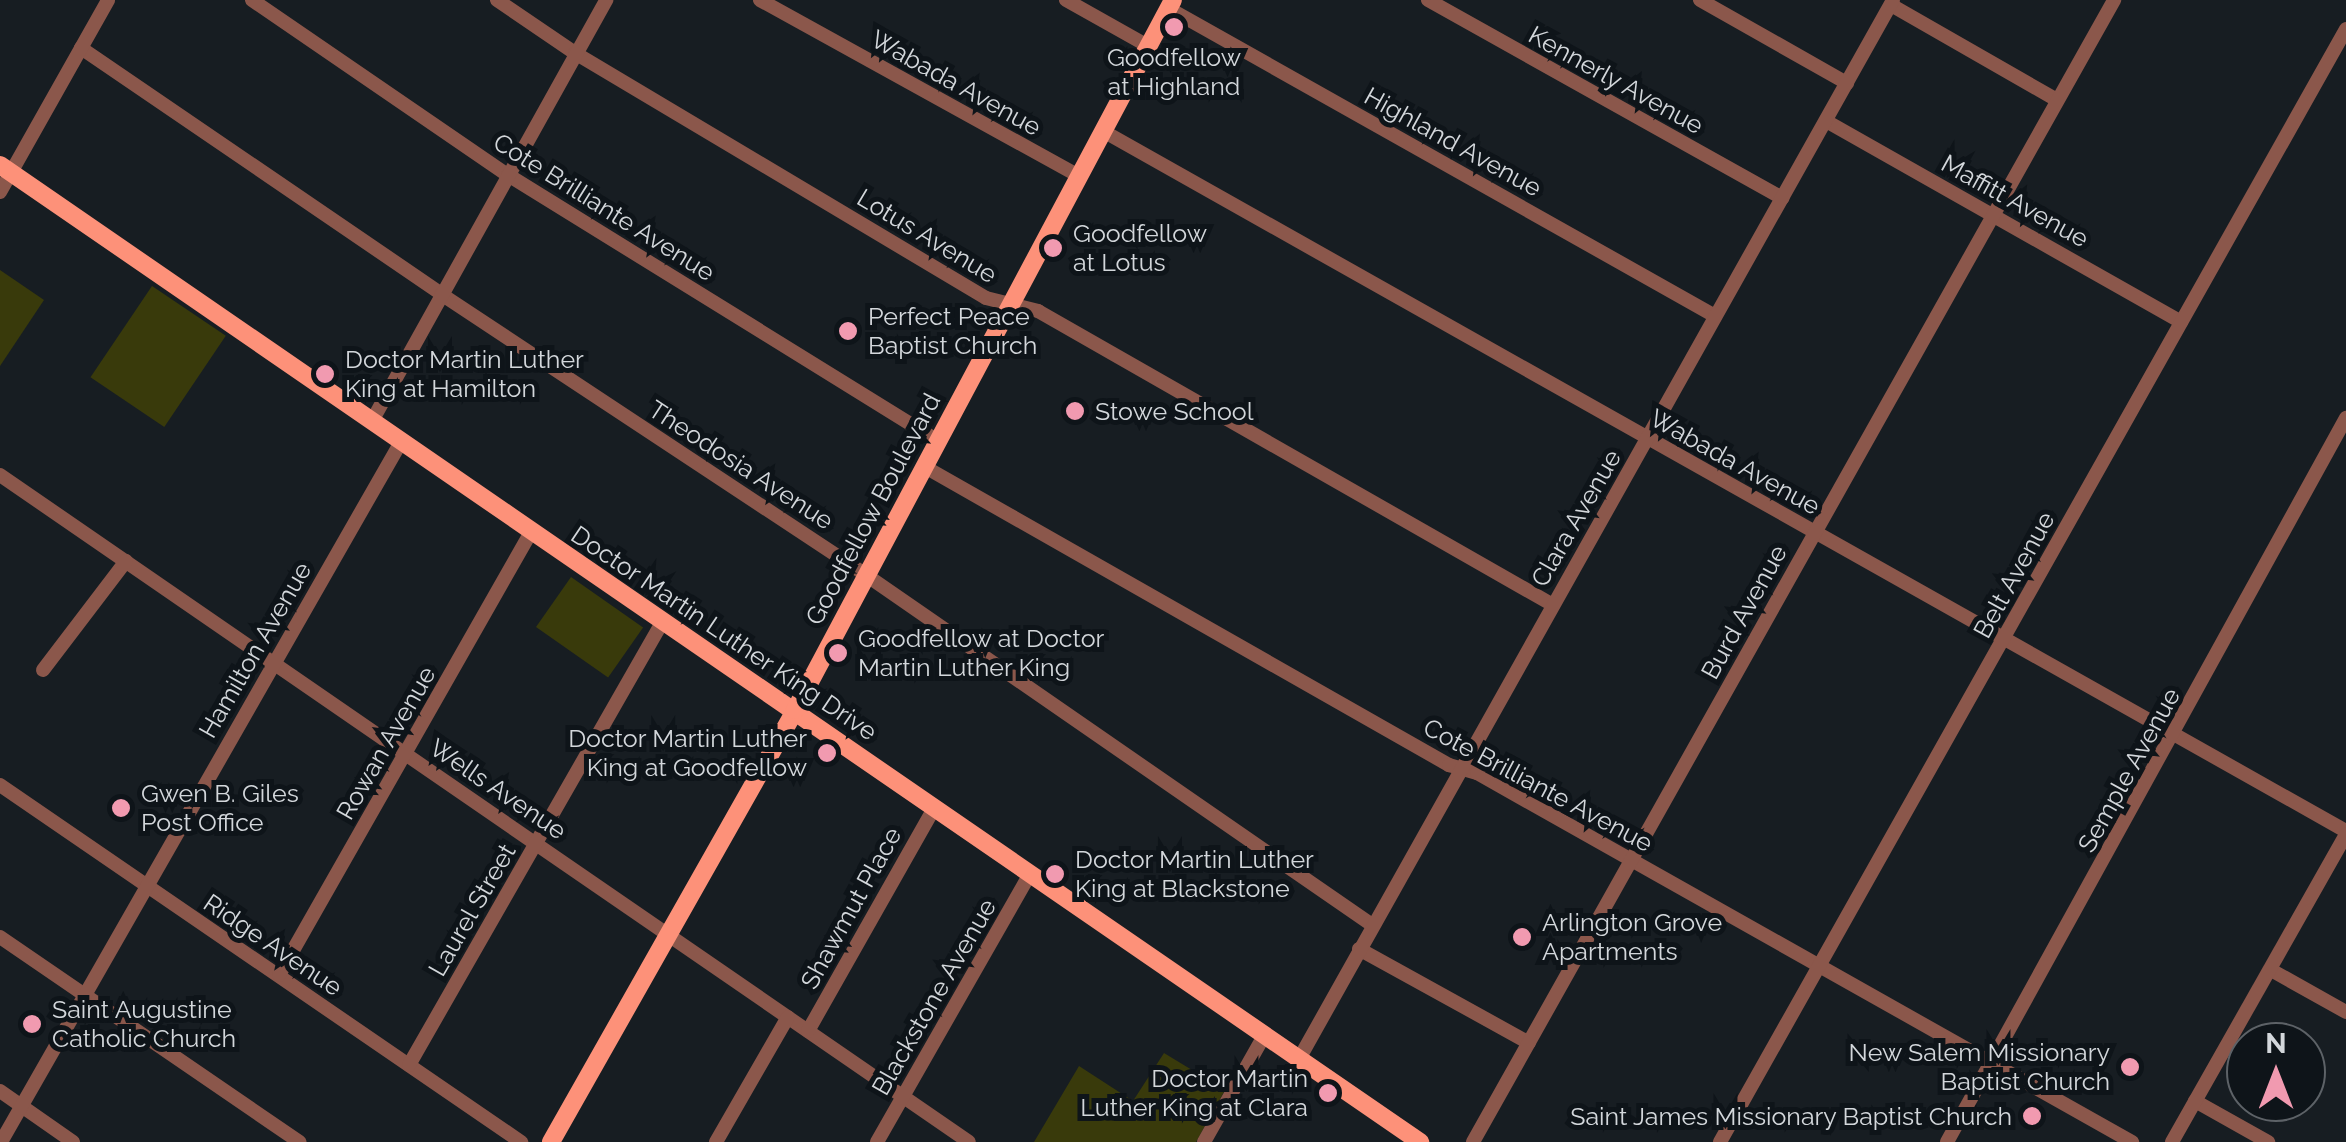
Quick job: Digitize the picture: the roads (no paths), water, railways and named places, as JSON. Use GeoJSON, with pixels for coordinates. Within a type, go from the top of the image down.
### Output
{"type":"FeatureCollection","features":[{"type":"Feature","properties":{"kind":"main road","name":"Goodfellow Boulevard"},"geometry":{"type":"LineString","coordinates":[[551,1142],[795,710],[1170,4]]}},
{"type":"Feature","properties":{"kind":"main road","name":"Doctor Martin Luther King Drive"},"geometry":{"type":"LineString","coordinates":[[6,169],[1420,1142]]}},
{"type":"Feature","properties":{"kind":"street"},"geometry":{"type":"LineString","coordinates":[[0,192],[6,169],[108,0]]}},
{"type":"Feature","properties":{"kind":"street","name":"Cote Brilliante Avenue"},"geometry":{"type":"LineString","coordinates":[[252,0],[508,175],[938,441]]}},
{"type":"Feature","properties":{"kind":"street","name":"Lotus Avenue"},"geometry":{"type":"LineString","coordinates":[[497,0],[576,53],[986,298],[1038,310],[1552,605]]}},
{"type":"Feature","properties":{"kind":"street"},"geometry":{"type":"LineString","coordinates":[[372,421],[606,0]]}},
{"type":"Feature","properties":{"kind":"street","name":"Wabada Avenue"},"geometry":{"type":"LineString","coordinates":[[760,0],[1078,176]]}},
{"type":"Feature","properties":{"kind":"street"},"geometry":{"type":"LineString","coordinates":[[1066,0],[1148,46]]}},
{"type":"Feature","properties":{"kind":"street","name":"Kennerly Avenue"},"geometry":{"type":"LineString","coordinates":[[1428,0],[1782,198]]}},
{"type":"Feature","properties":{"kind":"street"},"geometry":{"type":"LineString","coordinates":[[1700,0],[1847,83]]}},
{"type":"Feature","properties":{"kind":"street","name":"Burd Avenue"},"geometry":{"type":"LineString","coordinates":[[1474,1142],[2114,0]]}},
{"type":"Feature","properties":{"kind":"street"},"geometry":{"type":"LineString","coordinates":[[1892,2],[2057,100]]}},
{"type":"Feature","properties":{"kind":"street","name":"Clara Avenue"},"geometry":{"type":"LineString","coordinates":[[1299,1059],[1892,2]]}},
{"type":"Feature","properties":{"kind":"street","name":"Highland Avenue"},"geometry":{"type":"LineString","coordinates":[[1170,4],[1715,316]]}},
{"type":"Feature","properties":{"kind":"street","name":"Belt Avenue"},"geometry":{"type":"LineString","coordinates":[[1720,1142],[2346,28]]}},
{"type":"Feature","properties":{"kind":"street","name":"Theodosia Avenue"},"geometry":{"type":"LineString","coordinates":[[81,48],[441,294],[866,574],[1372,925]]}},
{"type":"Feature","properties":{"kind":"street","name":"Maffitt Avenue"},"geometry":{"type":"LineString","coordinates":[[1826,121],[2181,322]]}},
{"type":"Feature","properties":{"kind":"street","name":"Wabada Avenue"},"geometry":{"type":"LineString","coordinates":[[1103,130],[2346,833]]}},
{"type":"Feature","properties":{"kind":"street","name":"Semple Avenue"},"geometry":{"type":"LineString","coordinates":[[1947,1142],[2176,734],[2346,418]]}},
{"type":"Feature","properties":{"kind":"street","name":"Hamilton Avenue"},"geometry":{"type":"LineString","coordinates":[[1,1142],[402,442]]}},
{"type":"Feature","properties":{"kind":"street","name":"Cote Brilliante Avenue"},"geometry":{"type":"LineString","coordinates":[[925,466],[2132,1142]]}},
{"type":"Feature","properties":{"kind":"street","name":"Wells Avenue"},"geometry":{"type":"LineString","coordinates":[[0,474],[273,664],[538,841],[969,1142]]}},
{"type":"Feature","properties":{"kind":"street","name":"Rowan Avenue"},"geometry":{"type":"LineString","coordinates":[[279,975],[530,532]]}},
{"type":"Feature","properties":{"kind":"street"},"geometry":{"type":"LineString","coordinates":[[43,670],[126,561]]}},
{"type":"Feature","properties":{"kind":"street","name":"Laurel Street"},"geometry":{"type":"LineString","coordinates":[[409,1065],[663,620]]}},
{"type":"Feature","properties":{"kind":"street","name":"Ridge Avenue"},"geometry":{"type":"LineString","coordinates":[[0,785],[522,1142]]}},
{"type":"Feature","properties":{"kind":"street","name":"Shawmut Place"},"geometry":{"type":"LineString","coordinates":[[808,1031],[934,808]]}},
{"type":"Feature","properties":{"kind":"street"},"geometry":{"type":"LineString","coordinates":[[2172,1142],[2346,833]]}},
{"type":"Feature","properties":{"kind":"street","name":"Blackstone Avenue"},"geometry":{"type":"LineString","coordinates":[[878,1142],[1030,874]]}},
{"type":"Feature","properties":{"kind":"street"},"geometry":{"type":"LineString","coordinates":[[0,936],[299,1142]]}},
{"type":"Feature","properties":{"kind":"street"},"geometry":{"type":"LineString","coordinates":[[1358,949],[1529,1043]]}},
{"type":"Feature","properties":{"kind":"street"},"geometry":{"type":"LineString","coordinates":[[2270,970],[2346,1012]]}},
{"type":"Feature","properties":{"kind":"street","name":"Shawmut Place"},"geometry":{"type":"LineString","coordinates":[[716,1142],[788,1017]]}},
{"type":"Feature","properties":{"kind":"street"},"geometry":{"type":"LineString","coordinates":[[1204,1142],[1264,1036]]}},
{"type":"Feature","properties":{"kind":"street"},"geometry":{"type":"LineString","coordinates":[[0,1092],[73,1142]]}},
{"type":"Feature","properties":{"kind":"street"},"geometry":{"type":"LineString","coordinates":[[2195,1101],[2268,1142]]}},
{"type":"Feature","properties":{"kind":"place","name":"Goodfellow at Highland"},"geometry":{"type":"Point","coordinates":[1174,27]}},
{"type":"Feature","properties":{"kind":"place","name":"Goodfellow at Lotus"},"geometry":{"type":"Point","coordinates":[1053,248]}},
{"type":"Feature","properties":{"kind":"place","name":"Perfect Peace Baptist Church"},"geometry":{"type":"Point","coordinates":[848,331]}},
{"type":"Feature","properties":{"kind":"place","name":"Doctor Martin Luther King at Hamilton"},"geometry":{"type":"Point","coordinates":[325,374]}},
{"type":"Feature","properties":{"kind":"place","name":"Stowe School"},"geometry":{"type":"Point","coordinates":[1075,411]}},
{"type":"Feature","properties":{"kind":"place","name":"Goodfellow at Doctor Martin Luther King"},"geometry":{"type":"Point","coordinates":[838,653]}},
{"type":"Feature","properties":{"kind":"place","name":"Doctor Martin Luther King at Goodfellow"},"geometry":{"type":"Point","coordinates":[827,753]}},
{"type":"Feature","properties":{"kind":"place","name":"Gwen B. Giles Post Office"},"geometry":{"type":"Point","coordinates":[121,808]}},
{"type":"Feature","properties":{"kind":"place","name":"Doctor Martin Luther King at Blackstone"},"geometry":{"type":"Point","coordinates":[1055,874]}},
{"type":"Feature","properties":{"kind":"place","name":"Arlington Grove Apartments"},"geometry":{"type":"Point","coordinates":[1522,937]}},
{"type":"Feature","properties":{"kind":"place","name":"Saint Augustine Catholic Church"},"geometry":{"type":"Point","coordinates":[32,1024]}},
{"type":"Feature","properties":{"kind":"place","name":"New Salem Missionary Baptist Church"},"geometry":{"type":"Point","coordinates":[2130,1067]}},
{"type":"Feature","properties":{"kind":"place","name":"Doctor Martin Luther King at Clara"},"geometry":{"type":"Point","coordinates":[1328,1093]}},
{"type":"Feature","properties":{"kind":"place","name":"Saint James Missionary Baptist Church"},"geometry":{"type":"Point","coordinates":[2032,1116]}}]}
